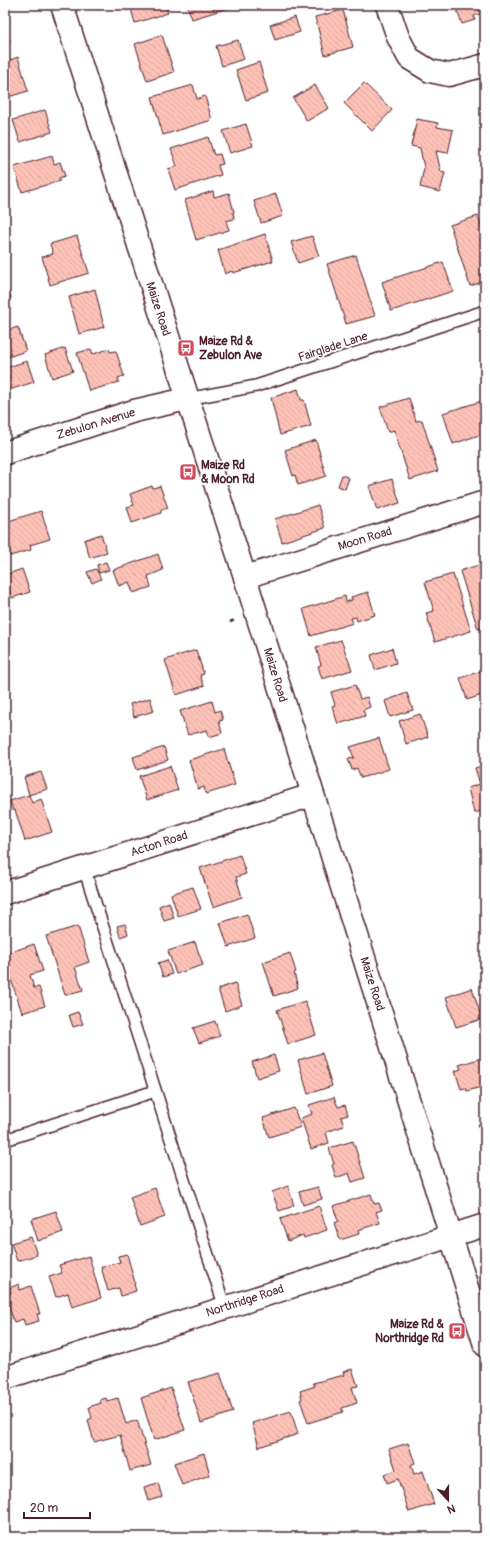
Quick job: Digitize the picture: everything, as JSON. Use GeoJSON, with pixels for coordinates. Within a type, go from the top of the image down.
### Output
{"type":"FeatureCollection","features":[{"type":"Feature","properties":{"kind":"street","name":"Maize Road"},"geometry":{"type":"LineString","coordinates":[[62,5],[245,577],[312,795],[452,1235],[485,1345]]}},
{"type":"Feature","properties":{"kind":"street"},"geometry":{"type":"LineString","coordinates":[[387,5],[398,37],[410,58],[430,71],[448,75],[485,65]]}},
{"type":"Feature","properties":{"kind":"street","name":"Zebulon Avenue"},"geometry":{"type":"LineString","coordinates":[[5,452],[134,411],[188,399]]}},
{"type":"Feature","properties":{"kind":"street","name":"Moon Road"},"geometry":{"type":"LineString","coordinates":[[245,577],[485,502]]}},
{"type":"Feature","properties":{"kind":"street","name":"Acton Road"},"geometry":{"type":"LineString","coordinates":[[5,893],[312,795]]}},
{"type":"Feature","properties":{"kind":"street","name":"Northridge Road"},"geometry":{"type":"LineString","coordinates":[[5,1378],[485,1225]]}},
{"type":"Feature","properties":{"kind":"lane","name":"Fairglade Lane"},"geometry":{"type":"LineString","coordinates":[[188,399],[256,386],[485,311]]}},
{"type":"Feature","properties":{"kind":"lane"},"geometry":{"type":"LineString","coordinates":[[84,868],[225,1308]]}},
{"type":"Feature","properties":{"kind":"lane"},"geometry":{"type":"LineString","coordinates":[[5,1140],[155,1091]]}},
{"type":"Feature","properties":{"kind":"path"},"geometry":{"type":"LineString","coordinates":[[230,622],[236,620]]}},
{"type":"Feature","properties":{"kind":"building"},"geometry":{"type":"Polygon","coordinates":[[[125,5],[165,5],[168,13],[135,23],[131,9],[127,11],[125,5]]]}},
{"type":"Feature","properties":{"kind":"building"},"geometry":{"type":"Polygon","coordinates":[[[187,5],[238,5],[192,19],[187,5]]]}},
{"type":"Feature","properties":{"kind":"building"},"geometry":{"type":"Polygon","coordinates":[[[455,5],[482,5],[485,12],[474,16],[475,20],[462,24],[455,5]]]}},
{"type":"Feature","properties":{"kind":"building"},"geometry":{"type":"Polygon","coordinates":[[[343,10],[353,47],[325,55],[315,17],[343,10]]]}},
{"type":"Feature","properties":{"kind":"building"},"geometry":{"type":"Polygon","coordinates":[[[295,17],[300,32],[275,40],[270,25],[295,17]]]}},
{"type":"Feature","properties":{"kind":"building"},"geometry":{"type":"Polygon","coordinates":[[[5,23],[10,42],[5,44],[5,23]]]}},
{"type":"Feature","properties":{"kind":"building"},"geometry":{"type":"Polygon","coordinates":[[[162,35],[174,72],[147,81],[135,44],[162,35]]]}},
{"type":"Feature","properties":{"kind":"building"},"geometry":{"type":"Polygon","coordinates":[[[238,40],[244,59],[222,66],[216,46],[238,40]]]}},
{"type":"Feature","properties":{"kind":"building"},"geometry":{"type":"Polygon","coordinates":[[[18,57],[28,91],[5,98],[5,62],[18,57]]]}},
{"type":"Feature","properties":{"kind":"building"},"geometry":{"type":"Polygon","coordinates":[[[259,62],[268,93],[246,100],[236,70],[259,62]]]}},
{"type":"Feature","properties":{"kind":"building"},"geometry":{"type":"Polygon","coordinates":[[[364,83],[392,110],[372,131],[344,103],[364,83]]]}},
{"type":"Feature","properties":{"kind":"building"},"geometry":{"type":"Polygon","coordinates":[[[193,85],[197,99],[205,96],[212,120],[163,135],[152,97],[193,85]]]}},
{"type":"Feature","properties":{"kind":"building"},"geometry":{"type":"Polygon","coordinates":[[[315,85],[329,108],[307,121],[293,98],[315,85]]]}},
{"type":"Feature","properties":{"kind":"building"},"geometry":{"type":"Polygon","coordinates":[[[45,110],[52,132],[20,142],[13,120],[45,110]]]}},
{"type":"Feature","properties":{"kind":"building"},"geometry":{"type":"Polygon","coordinates":[[[417,119],[438,123],[437,127],[453,130],[448,153],[436,151],[441,172],[445,173],[440,192],[420,187],[424,168],[420,148],[411,146],[417,119]]]}},
{"type":"Feature","properties":{"kind":"building"},"geometry":{"type":"Polygon","coordinates":[[[246,124],[253,146],[230,153],[223,131],[246,124]]]}},
{"type":"Feature","properties":{"kind":"building"},"geometry":{"type":"Polygon","coordinates":[[[208,137],[214,155],[220,154],[223,164],[218,165],[221,175],[175,190],[168,169],[177,166],[171,149],[208,137]]]}},
{"type":"Feature","properties":{"kind":"building"},"geometry":{"type":"Polygon","coordinates":[[[52,156],[54,164],[60,162],[65,176],[59,178],[60,181],[22,192],[14,167],[52,156]]]}},
{"type":"Feature","properties":{"kind":"building"},"geometry":{"type":"Polygon","coordinates":[[[213,191],[214,197],[229,193],[234,212],[234,219],[226,221],[229,230],[196,240],[185,200],[213,191]]]}},
{"type":"Feature","properties":{"kind":"building"},"geometry":{"type":"Polygon","coordinates":[[[276,194],[283,216],[261,223],[254,201],[276,194]]]}},
{"type":"Feature","properties":{"kind":"building"},"geometry":{"type":"Polygon","coordinates":[[[478,216],[485,237],[485,281],[470,286],[450,225],[478,216]]]}},
{"type":"Feature","properties":{"kind":"building"},"geometry":{"type":"Polygon","coordinates":[[[265,234],[273,261],[225,274],[218,250],[265,234]]]}},
{"type":"Feature","properties":{"kind":"building"},"geometry":{"type":"Polygon","coordinates":[[[77,236],[89,273],[50,285],[42,257],[53,254],[50,244],[77,236]]]}},
{"type":"Feature","properties":{"kind":"building"},"geometry":{"type":"Polygon","coordinates":[[[312,236],[319,256],[298,263],[291,242],[312,236]]]}},
{"type":"Feature","properties":{"kind":"building"},"geometry":{"type":"Polygon","coordinates":[[[356,255],[375,316],[346,324],[327,264],[356,255]]]}},
{"type":"Feature","properties":{"kind":"building"},"geometry":{"type":"Polygon","coordinates":[[[443,262],[453,291],[391,311],[382,282],[443,262]]]}},
{"type":"Feature","properties":{"kind":"building"},"geometry":{"type":"Polygon","coordinates":[[[5,281],[11,298],[5,300],[5,281]]]}},
{"type":"Feature","properties":{"kind":"building"},"geometry":{"type":"Polygon","coordinates":[[[95,289],[104,327],[79,334],[69,297],[95,289]]]}},
{"type":"Feature","properties":{"kind":"building"},"geometry":{"type":"Polygon","coordinates":[[[18,327],[26,351],[5,358],[5,331],[18,327]]]}},
{"type":"Feature","properties":{"kind":"building"},"geometry":{"type":"Polygon","coordinates":[[[65,348],[73,371],[52,378],[45,355],[65,348]]]}},
{"type":"Feature","properties":{"kind":"building"},"geometry":{"type":"Polygon","coordinates":[[[91,349],[93,354],[109,349],[110,352],[116,351],[124,376],[118,378],[119,382],[89,391],[77,353],[91,349]]]}},
{"type":"Feature","properties":{"kind":"building"},"geometry":{"type":"Polygon","coordinates":[[[27,361],[34,382],[6,391],[5,368],[27,361]]]}},
{"type":"Feature","properties":{"kind":"building"},"geometry":{"type":"Polygon","coordinates":[[[298,389],[301,400],[304,400],[311,426],[280,435],[271,398],[298,389]]]}},
{"type":"Feature","properties":{"kind":"building"},"geometry":{"type":"Polygon","coordinates":[[[409,398],[416,421],[422,420],[438,471],[410,480],[394,430],[388,432],[380,407],[409,398]]]}},
{"type":"Feature","properties":{"kind":"building"},"geometry":{"type":"Polygon","coordinates":[[[482,401],[485,411],[485,433],[453,444],[443,413],[482,401]]]}},
{"type":"Feature","properties":{"kind":"building"},"geometry":{"type":"Polygon","coordinates":[[[316,440],[326,476],[298,485],[295,475],[293,476],[285,450],[316,440]]]}},
{"type":"Feature","properties":{"kind":"building"},"geometry":{"type":"Polygon","coordinates":[[[342,475],[349,478],[345,489],[338,486],[342,475]]]}},
{"type":"Feature","properties":{"kind":"building"},"geometry":{"type":"Polygon","coordinates":[[[392,479],[400,503],[377,510],[369,486],[392,479]]]}},
{"type":"Feature","properties":{"kind":"building"},"geometry":{"type":"Polygon","coordinates":[[[152,486],[153,488],[160,486],[168,508],[161,510],[161,513],[132,523],[127,507],[134,505],[130,494],[152,486]]]}},
{"type":"Feature","properties":{"kind":"building"},"geometry":{"type":"Polygon","coordinates":[[[318,505],[325,528],[282,542],[275,519],[318,505]]]}},
{"type":"Feature","properties":{"kind":"building"},"geometry":{"type":"Polygon","coordinates":[[[41,511],[50,539],[30,545],[31,550],[10,556],[5,540],[5,522],[41,511]]]}},
{"type":"Feature","properties":{"kind":"building"},"geometry":{"type":"Polygon","coordinates":[[[101,534],[107,552],[90,558],[84,540],[101,534]]]}},
{"type":"Feature","properties":{"kind":"building"},"geometry":{"type":"Polygon","coordinates":[[[158,554],[163,570],[148,576],[151,587],[133,593],[129,582],[119,586],[113,570],[158,554]]]}},
{"type":"Feature","properties":{"kind":"building"},"geometry":{"type":"Polygon","coordinates":[[[106,562],[109,570],[99,573],[97,565],[106,562]]]}},
{"type":"Feature","properties":{"kind":"building"},"geometry":{"type":"Polygon","coordinates":[[[485,563],[485,627],[478,629],[460,571],[485,563]]]}},
{"type":"Feature","properties":{"kind":"building"},"geometry":{"type":"Polygon","coordinates":[[[22,569],[30,592],[12,598],[5,575],[22,569]]]}},
{"type":"Feature","properties":{"kind":"building"},"geometry":{"type":"Polygon","coordinates":[[[96,569],[101,579],[92,583],[87,572],[96,569]]]}},
{"type":"Feature","properties":{"kind":"building"},"geometry":{"type":"Polygon","coordinates":[[[453,574],[471,631],[435,642],[426,613],[434,611],[425,582],[453,574]]]}},
{"type":"Feature","properties":{"kind":"building"},"geometry":{"type":"Polygon","coordinates":[[[368,592],[375,615],[357,621],[356,617],[351,618],[353,623],[311,636],[303,609],[345,596],[346,602],[352,600],[351,597],[368,592]]]}},
{"type":"Feature","properties":{"kind":"building"},"geometry":{"type":"Polygon","coordinates":[[[341,640],[352,670],[322,679],[318,666],[321,665],[316,647],[341,640]]]}},
{"type":"Feature","properties":{"kind":"building"},"geometry":{"type":"Polygon","coordinates":[[[392,648],[396,663],[375,670],[371,655],[392,648]]]}},
{"type":"Feature","properties":{"kind":"building"},"geometry":{"type":"Polygon","coordinates":[[[196,650],[204,674],[200,675],[204,686],[176,695],[165,660],[196,650]]]}},
{"type":"Feature","properties":{"kind":"building"},"geometry":{"type":"Polygon","coordinates":[[[481,671],[485,683],[485,694],[467,700],[460,678],[481,671]]]}},
{"type":"Feature","properties":{"kind":"building"},"geometry":{"type":"Polygon","coordinates":[[[355,685],[360,699],[367,697],[370,707],[363,710],[365,716],[338,724],[332,706],[335,705],[331,692],[355,685]]]}},
{"type":"Feature","properties":{"kind":"building"},"geometry":{"type":"Polygon","coordinates":[[[407,693],[413,710],[390,717],[385,701],[407,693]]]}},
{"type":"Feature","properties":{"kind":"building"},"geometry":{"type":"Polygon","coordinates":[[[150,698],[154,711],[134,717],[130,704],[150,698]]]}},
{"type":"Feature","properties":{"kind":"building"},"geometry":{"type":"Polygon","coordinates":[[[212,701],[215,712],[220,710],[223,720],[219,721],[222,733],[209,737],[207,730],[188,735],[180,711],[212,701]]]}},
{"type":"Feature","properties":{"kind":"building"},"geometry":{"type":"Polygon","coordinates":[[[420,714],[428,737],[406,744],[399,721],[420,714]]]}},
{"type":"Feature","properties":{"kind":"building"},"geometry":{"type":"Polygon","coordinates":[[[379,738],[389,769],[361,778],[357,768],[352,770],[348,759],[354,758],[350,747],[379,738]]]}},
{"type":"Feature","properties":{"kind":"building"},"geometry":{"type":"Polygon","coordinates":[[[164,747],[168,760],[137,770],[133,757],[164,747]]]}},
{"type":"Feature","properties":{"kind":"building"},"geometry":{"type":"Polygon","coordinates":[[[224,749],[235,785],[206,794],[204,787],[198,789],[189,760],[224,749]]]}},
{"type":"Feature","properties":{"kind":"building"},"geometry":{"type":"Polygon","coordinates":[[[485,765],[485,810],[474,813],[468,788],[480,784],[475,768],[485,765]]]}},
{"type":"Feature","properties":{"kind":"building"},"geometry":{"type":"Polygon","coordinates":[[[170,766],[178,790],[147,800],[139,776],[170,766]]]}},
{"type":"Feature","properties":{"kind":"building"},"geometry":{"type":"Polygon","coordinates":[[[41,772],[47,789],[29,795],[24,777],[41,772]]]}},
{"type":"Feature","properties":{"kind":"building"},"geometry":{"type":"Polygon","coordinates":[[[29,795],[32,803],[41,799],[52,832],[25,841],[15,810],[13,811],[10,801],[29,795]]]}},
{"type":"Feature","properties":{"kind":"building"},"geometry":{"type":"Polygon","coordinates":[[[240,855],[246,874],[236,877],[242,897],[213,907],[200,868],[240,855]]]}},
{"type":"Feature","properties":{"kind":"building"},"geometry":{"type":"Polygon","coordinates":[[[193,887],[201,909],[178,916],[171,894],[193,887]]]}},
{"type":"Feature","properties":{"kind":"building"},"geometry":{"type":"Polygon","coordinates":[[[169,902],[174,918],[164,921],[159,906],[169,902]]]}},
{"type":"Feature","properties":{"kind":"building"},"geometry":{"type":"Polygon","coordinates":[[[247,914],[255,938],[228,947],[220,923],[247,914]]]}},
{"type":"Feature","properties":{"kind":"building"},"geometry":{"type":"Polygon","coordinates":[[[125,924],[128,934],[120,937],[117,926],[125,924]]]}},
{"type":"Feature","properties":{"kind":"building"},"geometry":{"type":"Polygon","coordinates":[[[78,926],[89,962],[75,967],[83,990],[65,995],[46,936],[78,926]]]}},
{"type":"Feature","properties":{"kind":"building"},"geometry":{"type":"Polygon","coordinates":[[[195,942],[203,965],[176,974],[168,951],[195,942]]]}},
{"type":"Feature","properties":{"kind":"building"},"geometry":{"type":"Polygon","coordinates":[[[34,944],[43,971],[30,975],[34,988],[39,987],[45,1006],[22,1013],[5,961],[5,954],[34,944]]]}},
{"type":"Feature","properties":{"kind":"building"},"geometry":{"type":"Polygon","coordinates":[[[290,953],[296,972],[294,973],[298,988],[274,996],[263,962],[290,953]]]}},
{"type":"Feature","properties":{"kind":"building"},"geometry":{"type":"Polygon","coordinates":[[[167,960],[172,974],[163,977],[158,963],[167,960]]]}},
{"type":"Feature","properties":{"kind":"building"},"geometry":{"type":"Polygon","coordinates":[[[235,983],[242,1005],[225,1011],[218,989],[235,983]]]}},
{"type":"Feature","properties":{"kind":"building"},"geometry":{"type":"Polygon","coordinates":[[[472,988],[482,1019],[456,1027],[446,997],[472,988]]]}},
{"type":"Feature","properties":{"kind":"building"},"geometry":{"type":"Polygon","coordinates":[[[305,1001],[316,1035],[288,1044],[277,1010],[305,1001]]]}},
{"type":"Feature","properties":{"kind":"building"},"geometry":{"type":"Polygon","coordinates":[[[78,1012],[83,1024],[73,1027],[69,1015],[78,1012]]]}},
{"type":"Feature","properties":{"kind":"building"},"geometry":{"type":"Polygon","coordinates":[[[215,1021],[220,1036],[199,1043],[193,1028],[215,1021]]]}},
{"type":"Feature","properties":{"kind":"building"},"geometry":{"type":"Polygon","coordinates":[[[322,1053],[332,1086],[308,1094],[298,1060],[322,1053]]]}},
{"type":"Feature","properties":{"kind":"building"},"geometry":{"type":"Polygon","coordinates":[[[274,1055],[279,1071],[257,1078],[252,1062],[274,1055]]]}},
{"type":"Feature","properties":{"kind":"building"},"geometry":{"type":"Polygon","coordinates":[[[485,1057],[485,1086],[467,1091],[466,1088],[461,1089],[455,1071],[461,1069],[459,1065],[485,1057]]]}},
{"type":"Feature","properties":{"kind":"building"},"geometry":{"type":"Polygon","coordinates":[[[334,1097],[338,1107],[345,1105],[348,1115],[341,1117],[344,1126],[326,1132],[329,1143],[311,1149],[301,1118],[312,1114],[309,1105],[334,1097]]]}},
{"type":"Feature","properties":{"kind":"building"},"geometry":{"type":"Polygon","coordinates":[[[294,1108],[301,1127],[269,1137],[263,1118],[294,1108]]]}},
{"type":"Feature","properties":{"kind":"building"},"geometry":{"type":"Polygon","coordinates":[[[485,1123],[485,1148],[478,1125],[485,1123]]]}},
{"type":"Feature","properties":{"kind":"building"},"geometry":{"type":"Polygon","coordinates":[[[353,1141],[365,1178],[352,1182],[349,1173],[336,1178],[332,1165],[334,1164],[329,1148],[353,1141]]]}},
{"type":"Feature","properties":{"kind":"building"},"geometry":{"type":"Polygon","coordinates":[[[288,1186],[294,1206],[279,1211],[272,1192],[288,1186]]]}},
{"type":"Feature","properties":{"kind":"building"},"geometry":{"type":"Polygon","coordinates":[[[318,1187],[322,1199],[303,1205],[299,1192],[318,1187]]]}},
{"type":"Feature","properties":{"kind":"building"},"geometry":{"type":"Polygon","coordinates":[[[155,1188],[165,1217],[140,1226],[130,1197],[155,1188]]]}},
{"type":"Feature","properties":{"kind":"building"},"geometry":{"type":"Polygon","coordinates":[[[371,1194],[374,1204],[379,1203],[382,1210],[376,1212],[380,1223],[358,1230],[359,1234],[340,1240],[334,1223],[338,1221],[333,1206],[371,1194]]]}},
{"type":"Feature","properties":{"kind":"building"},"geometry":{"type":"Polygon","coordinates":[[[319,1206],[327,1230],[304,1238],[303,1235],[288,1241],[280,1219],[319,1206]]]}},
{"type":"Feature","properties":{"kind":"building"},"geometry":{"type":"Polygon","coordinates":[[[56,1211],[63,1232],[38,1241],[31,1219],[56,1211]]]}},
{"type":"Feature","properties":{"kind":"building"},"geometry":{"type":"Polygon","coordinates":[[[31,1237],[37,1255],[17,1261],[11,1243],[31,1237]]]}},
{"type":"Feature","properties":{"kind":"building"},"geometry":{"type":"Polygon","coordinates":[[[127,1254],[136,1291],[121,1296],[119,1288],[108,1291],[101,1267],[120,1262],[118,1256],[127,1254]]]}},
{"type":"Feature","properties":{"kind":"building"},"geometry":{"type":"Polygon","coordinates":[[[89,1256],[101,1298],[72,1307],[68,1293],[56,1297],[49,1277],[62,1273],[59,1265],[89,1256]]]}},
{"type":"Feature","properties":{"kind":"building"},"geometry":{"type":"Polygon","coordinates":[[[19,1284],[20,1290],[31,1286],[40,1314],[37,1314],[39,1321],[25,1325],[23,1319],[14,1322],[5,1295],[11,1293],[9,1288],[19,1284]]]}},
{"type":"Feature","properties":{"kind":"building"},"geometry":{"type":"Polygon","coordinates":[[[352,1369],[358,1386],[352,1387],[357,1403],[342,1408],[343,1412],[308,1423],[300,1400],[302,1399],[300,1391],[315,1386],[313,1383],[344,1375],[343,1372],[352,1369]]]}},
{"type":"Feature","properties":{"kind":"building"},"geometry":{"type":"Polygon","coordinates":[[[220,1373],[233,1412],[201,1423],[188,1382],[220,1373]]]}},
{"type":"Feature","properties":{"kind":"building"},"geometry":{"type":"Polygon","coordinates":[[[171,1388],[185,1430],[154,1440],[141,1398],[171,1388]]]}},
{"type":"Feature","properties":{"kind":"building"},"geometry":{"type":"Polygon","coordinates":[[[106,1398],[107,1401],[118,1398],[126,1424],[137,1420],[151,1465],[130,1471],[120,1435],[94,1442],[88,1420],[92,1418],[89,1407],[101,1403],[100,1400],[106,1398]]]}},
{"type":"Feature","properties":{"kind":"building"},"geometry":{"type":"Polygon","coordinates":[[[291,1411],[298,1434],[259,1447],[252,1423],[291,1411]]]}},
{"type":"Feature","properties":{"kind":"building"},"geometry":{"type":"Polygon","coordinates":[[[408,1443],[415,1463],[411,1465],[414,1474],[423,1471],[434,1504],[409,1512],[398,1479],[387,1483],[384,1474],[396,1470],[389,1449],[408,1443]]]}},
{"type":"Feature","properties":{"kind":"building"},"geometry":{"type":"Polygon","coordinates":[[[204,1453],[210,1475],[182,1485],[174,1463],[204,1453]]]}},
{"type":"Feature","properties":{"kind":"building"},"geometry":{"type":"Polygon","coordinates":[[[158,1483],[162,1497],[148,1501],[144,1487],[158,1483]]]}},
{"type":"Feature","properties":{"kind":"place","name":"Maize Rd & Zebulon Ave"},"geometry":{"type":"Point","coordinates":[186,348]}},
{"type":"Feature","properties":{"kind":"place","name":"Maize Rd & Moon Rd"},"geometry":{"type":"Point","coordinates":[188,472]}},
{"type":"Feature","properties":{"kind":"place","name":"Maize Rd & Northridge Rd"},"geometry":{"type":"Point","coordinates":[457,1331]}}]}
